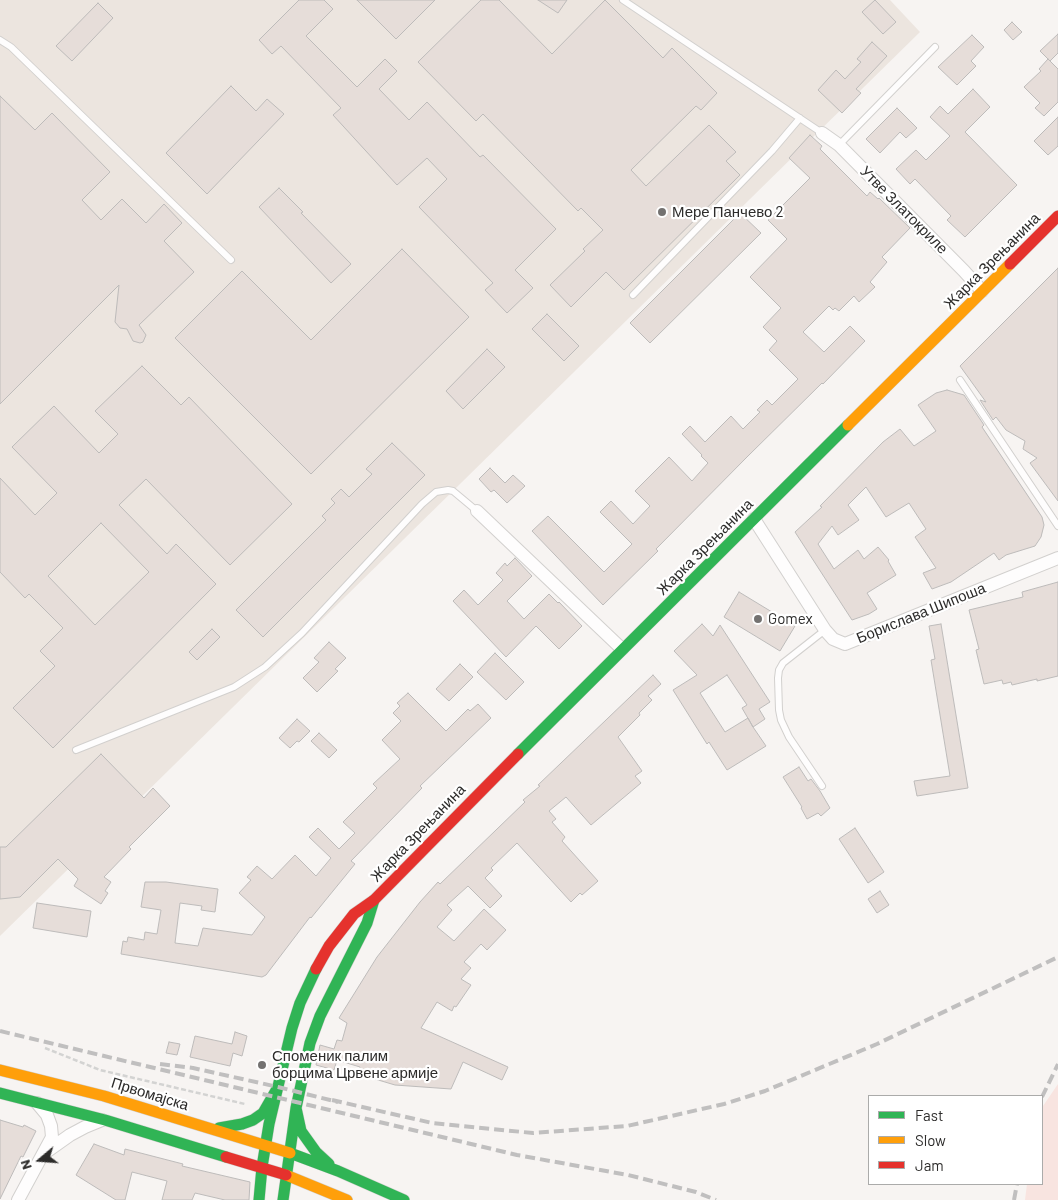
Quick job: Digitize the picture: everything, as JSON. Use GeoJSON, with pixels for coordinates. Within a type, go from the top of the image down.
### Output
{"type":"FeatureCollection","features":[{"type":"Feature","properties":{"kind":"main road","name":"Жарка Зрењанина"},"geometry":{"type":"LineString","coordinates":[[259,1200],[266,1144],[292,1028],[312,975],[329,946],[354,914],[374,900],[434,837],[1058,216]]}},
{"type":"Feature","properties":{"kind":"main road","name":"Жарка Зрењанина"},"geometry":{"type":"LineString","coordinates":[[283,1200],[296,1108],[310,1043],[320,1016],[367,923],[374,900]]}},
{"type":"Feature","properties":{"kind":"main road","name":"Првомајска"},"geometry":{"type":"LineString","coordinates":[[0,1070],[104,1096],[266,1144],[338,1171]]}},
{"type":"Feature","properties":{"kind":"main road"},"geometry":{"type":"LineString","coordinates":[[215,1129],[242,1124],[259,1116],[263,1113],[278,1087]]}},
{"type":"Feature","properties":{"kind":"main road"},"geometry":{"type":"LineString","coordinates":[[0,1093],[105,1120],[262,1167],[347,1200]]}},
{"type":"Feature","properties":{"kind":"main road"},"geometry":{"type":"LineString","coordinates":[[296,1108],[301,1131],[308,1142],[316,1152],[338,1171],[404,1200]]}},
{"type":"Feature","properties":{"kind":"street","name":"Утве Златокриле"},"geometry":{"type":"LineString","coordinates":[[822,133],[840,146],[982,291]]}},
{"type":"Feature","properties":{"kind":"street"},"geometry":{"type":"LineString","coordinates":[[477,511],[622,650]]}},
{"type":"Feature","properties":{"kind":"street","name":"Борислава Шипоша"},"geometry":{"type":"LineString","coordinates":[[754,519],[825,630],[833,639],[845,644],[1058,558]]}},
{"type":"Feature","properties":{"kind":"street"},"geometry":{"type":"LineString","coordinates":[[18,1200],[52,1137],[47,1115],[36,1102]]}},
{"type":"Feature","properties":{"kind":"street"},"geometry":{"type":"LineString","coordinates":[[44,1154],[70,1135],[105,1120]]}},
{"type":"Feature","properties":{"kind":"lane"},"geometry":{"type":"LineString","coordinates":[[623,0],[822,133]]}},
{"type":"Feature","properties":{"kind":"lane"},"geometry":{"type":"LineString","coordinates":[[0,40],[11,47],[231,260]]}},
{"type":"Feature","properties":{"kind":"lane"},"geometry":{"type":"LineString","coordinates":[[840,146],[935,47]]}},
{"type":"Feature","properties":{"kind":"lane"},"geometry":{"type":"LineString","coordinates":[[632,295],[772,151],[800,118]]}},
{"type":"Feature","properties":{"kind":"lane"},"geometry":{"type":"LineString","coordinates":[[960,380],[1058,526]]}},
{"type":"Feature","properties":{"kind":"lane"},"geometry":{"type":"LineString","coordinates":[[76,750],[234,687],[265,667],[302,633],[422,504],[436,492],[452,491],[477,511]]}},
{"type":"Feature","properties":{"kind":"lane"},"geometry":{"type":"LineString","coordinates":[[822,786],[789,737],[781,720],[778,678],[779,670],[783,663],[825,630]]}},
{"type":"Feature","properties":{"kind":"path"},"geometry":{"type":"LineString","coordinates":[[45,1048],[100,1070],[250,1105],[259,1116]]}},
{"type":"Feature","properties":{"kind":"shaded area"},"geometry":{"type":"Polygon","coordinates":[[[0,0],[890,0],[920,32],[0,936],[0,0]]]}},
{"type":"Feature","properties":{"kind":"shaded area"},"geometry":{"type":"Polygon","coordinates":[[[1058,1084],[1058,1200],[1025,1200],[1027,1185],[1043,1185],[1043,1106],[1058,1084]]]}},
{"type":"Feature","properties":{"kind":"building"},"geometry":{"type":"Polygon","coordinates":[[[299,0],[324,0],[333,9],[306,36],[357,87],[385,59],[397,71],[379,89],[409,120],[427,102],[480,157],[483,155],[556,229],[515,270],[533,288],[507,313],[485,290],[493,283],[419,207],[447,179],[427,158],[397,185],[333,115],[341,108],[281,46],[272,54],[259,40],[299,0]]]}},
{"type":"Feature","properties":{"kind":"building"},"geometry":{"type":"Polygon","coordinates":[[[357,0],[435,0],[396,39],[357,0]]]}},
{"type":"Feature","properties":{"kind":"building"},"geometry":{"type":"Polygon","coordinates":[[[481,0],[499,0],[552,54],[605,0],[663,58],[672,48],[717,93],[701,110],[696,106],[631,170],[646,186],[709,125],[736,152],[726,161],[740,175],[624,290],[606,272],[571,307],[550,285],[585,251],[583,249],[603,230],[581,208],[578,211],[483,114],[476,121],[418,62],[481,0]]]}},
{"type":"Feature","properties":{"kind":"building"},"geometry":{"type":"Polygon","coordinates":[[[538,0],[567,0],[558,13],[538,0]]]}},
{"type":"Feature","properties":{"kind":"building"},"geometry":{"type":"Polygon","coordinates":[[[875,0],[896,22],[883,34],[862,12],[875,0]]]}},
{"type":"Feature","properties":{"kind":"building"},"geometry":{"type":"Polygon","coordinates":[[[98,3],[113,18],[72,61],[56,46],[98,3]]]}},
{"type":"Feature","properties":{"kind":"building"},"geometry":{"type":"Polygon","coordinates":[[[1012,22],[1022,32],[1013,40],[1004,30],[1012,22]]]}},
{"type":"Feature","properties":{"kind":"building"},"geometry":{"type":"Polygon","coordinates":[[[1058,34],[1058,53],[1050,61],[1040,51],[1058,34]]]}},
{"type":"Feature","properties":{"kind":"building"},"geometry":{"type":"Polygon","coordinates":[[[972,35],[984,47],[971,61],[976,66],[957,85],[938,67],[972,35]]]}},
{"type":"Feature","properties":{"kind":"building"},"geometry":{"type":"Polygon","coordinates":[[[872,42],[887,56],[856,89],[861,93],[842,113],[818,90],[836,70],[845,79],[861,62],[857,59],[872,42]]]}},
{"type":"Feature","properties":{"kind":"building"},"geometry":{"type":"Polygon","coordinates":[[[1048,59],[1058,69],[1058,102],[1044,116],[1035,108],[1040,103],[1024,87],[1041,71],[1039,69],[1048,59]]]}},
{"type":"Feature","properties":{"kind":"building"},"geometry":{"type":"Polygon","coordinates":[[[231,86],[256,111],[267,99],[284,114],[207,194],[166,153],[231,86]]]}},
{"type":"Feature","properties":{"kind":"building"},"geometry":{"type":"Polygon","coordinates":[[[973,89],[990,107],[965,132],[1017,185],[965,237],[947,220],[951,216],[915,179],[910,184],[896,169],[916,150],[926,160],[950,136],[930,117],[940,106],[948,114],[973,89]]]}},
{"type":"Feature","properties":{"kind":"building"},"geometry":{"type":"Polygon","coordinates":[[[0,96],[35,130],[52,113],[110,172],[82,200],[101,220],[122,199],[146,223],[164,204],[182,223],[164,241],[194,272],[139,325],[146,335],[143,342],[140,343],[133,341],[127,329],[120,328],[115,322],[119,285],[0,404],[0,96]]]}},
{"type":"Feature","properties":{"kind":"building"},"geometry":{"type":"Polygon","coordinates":[[[897,108],[917,128],[906,138],[900,132],[880,153],[866,139],[897,108]]]}},
{"type":"Feature","properties":{"kind":"building"},"geometry":{"type":"Polygon","coordinates":[[[1058,117],[1058,146],[1048,155],[1034,141],[1058,117]]]}},
{"type":"Feature","properties":{"kind":"building"},"geometry":{"type":"Polygon","coordinates":[[[810,135],[822,146],[820,149],[867,196],[870,192],[879,198],[910,228],[882,257],[887,262],[870,282],[875,287],[859,302],[854,296],[839,311],[835,308],[833,310],[829,306],[803,332],[824,352],[850,326],[865,341],[747,457],[656,549],[658,551],[603,605],[532,531],[548,516],[604,572],[632,544],[600,512],[611,501],[633,524],[650,506],[635,491],[669,457],[692,481],[708,463],[682,434],[690,426],[705,442],[731,416],[743,429],[760,412],[757,410],[767,400],[772,405],[798,379],[769,350],[777,341],[763,327],[781,308],[750,277],[787,239],[768,220],[810,178],[789,158],[810,135]]]}},
{"type":"Feature","properties":{"kind":"building"},"geometry":{"type":"Polygon","coordinates":[[[279,188],[351,264],[331,283],[259,207],[279,188]]]}},
{"type":"Feature","properties":{"kind":"building"},"geometry":{"type":"Polygon","coordinates":[[[740,213],[761,233],[650,343],[630,323],[740,213]]]}},
{"type":"Feature","properties":{"kind":"building"},"geometry":{"type":"Polygon","coordinates":[[[402,249],[469,317],[311,474],[175,338],[242,271],[311,340],[402,249]]]}},
{"type":"Feature","properties":{"kind":"building"},"geometry":{"type":"Polygon","coordinates":[[[1058,268],[1058,501],[1030,463],[1037,458],[1023,449],[1025,441],[1006,430],[996,417],[993,420],[980,400],[986,402],[960,366],[1058,268]]]}},
{"type":"Feature","properties":{"kind":"building"},"geometry":{"type":"Polygon","coordinates":[[[547,314],[579,346],[564,361],[532,329],[547,314]]]}},
{"type":"Feature","properties":{"kind":"building"},"geometry":{"type":"Polygon","coordinates":[[[487,349],[505,367],[463,409],[446,391],[487,349]]]}},
{"type":"Feature","properties":{"kind":"building"},"geometry":{"type":"Polygon","coordinates":[[[142,366],[181,405],[189,397],[292,504],[230,565],[146,479],[119,505],[167,554],[176,544],[216,584],[53,748],[13,708],[55,666],[40,651],[63,628],[29,594],[25,598],[0,572],[0,478],[35,515],[57,493],[12,447],[54,406],[99,453],[118,434],[95,411],[142,366]],[[101,523],[48,576],[95,625],[149,572],[101,523]]]}},
{"type":"Feature","properties":{"kind":"building"},"geometry":{"type":"Polygon","coordinates":[[[947,390],[964,395],[984,425],[982,427],[1042,517],[1044,525],[1041,537],[1035,546],[1006,555],[999,560],[994,553],[951,582],[932,589],[923,573],[936,568],[915,537],[926,529],[909,503],[886,517],[866,487],[848,505],[859,520],[838,535],[832,526],[818,544],[834,569],[858,550],[864,559],[878,547],[889,560],[896,575],[867,593],[877,609],[852,620],[795,532],[822,507],[820,506],[883,442],[900,429],[914,446],[936,431],[918,405],[936,393],[947,390]]]}},
{"type":"Feature","properties":{"kind":"building"},"geometry":{"type":"Polygon","coordinates":[[[392,443],[425,475],[263,637],[236,610],[326,520],[322,516],[335,503],[331,499],[341,489],[349,497],[372,474],[366,469],[392,443]]]}},
{"type":"Feature","properties":{"kind":"building"},"geometry":{"type":"Polygon","coordinates":[[[490,468],[505,483],[513,475],[525,486],[507,503],[494,490],[491,492],[479,479],[490,468]]]}},
{"type":"Feature","properties":{"kind":"building"},"geometry":{"type":"Polygon","coordinates":[[[515,558],[532,576],[507,601],[524,619],[549,594],[582,626],[559,649],[536,626],[506,657],[453,601],[464,590],[478,605],[503,580],[496,573],[505,563],[507,566],[515,558]]]}},
{"type":"Feature","properties":{"kind":"building"},"geometry":{"type":"Polygon","coordinates":[[[1058,582],[1058,676],[1012,685],[1011,682],[1003,684],[1002,680],[984,684],[976,650],[979,649],[969,610],[1023,597],[1022,592],[1058,582]]]}},
{"type":"Feature","properties":{"kind":"building"},"geometry":{"type":"Polygon","coordinates":[[[739,592],[795,626],[780,651],[724,617],[739,592]]]}},
{"type":"Feature","properties":{"kind":"building"},"geometry":{"type":"Polygon","coordinates":[[[702,624],[713,636],[720,625],[770,702],[759,709],[765,719],[753,727],[766,746],[727,770],[709,742],[707,744],[673,690],[697,675],[674,651],[702,624]],[[727,675],[700,693],[725,732],[748,718],[742,708],[747,705],[727,675]]]}},
{"type":"Feature","properties":{"kind":"building"},"geometry":{"type":"Polygon","coordinates":[[[941,624],[968,788],[917,796],[914,781],[950,776],[931,660],[935,659],[929,626],[941,624]]]}},
{"type":"Feature","properties":{"kind":"building"},"geometry":{"type":"Polygon","coordinates":[[[212,629],[220,637],[197,660],[189,652],[212,629]]]}},
{"type":"Feature","properties":{"kind":"building"},"geometry":{"type":"Polygon","coordinates":[[[329,642],[346,658],[335,669],[338,671],[317,692],[303,678],[319,662],[314,658],[329,642]]]}},
{"type":"Feature","properties":{"kind":"building"},"geometry":{"type":"Polygon","coordinates":[[[495,653],[524,682],[506,700],[477,672],[495,653]]]}},
{"type":"Feature","properties":{"kind":"building"},"geometry":{"type":"Polygon","coordinates":[[[460,664],[473,677],[449,701],[436,689],[460,664]]]}},
{"type":"Feature","properties":{"kind":"building"},"geometry":{"type":"Polygon","coordinates":[[[653,675],[661,684],[648,696],[652,700],[618,737],[642,771],[635,776],[641,783],[591,825],[566,797],[549,811],[556,819],[552,822],[565,837],[562,841],[598,881],[582,895],[580,893],[571,902],[517,843],[491,868],[493,870],[485,878],[502,896],[490,908],[468,886],[447,905],[452,910],[437,927],[454,941],[484,909],[506,930],[487,950],[481,944],[464,962],[471,968],[461,979],[471,985],[456,1007],[454,1006],[452,1011],[437,1002],[421,1028],[508,1067],[502,1080],[463,1062],[451,1089],[395,1085],[358,1074],[360,1067],[337,1060],[334,1070],[316,1065],[320,1045],[334,1049],[337,1040],[342,1041],[347,1023],[339,1018],[377,957],[420,902],[438,882],[440,884],[525,802],[523,800],[540,786],[538,785],[653,675]]]}},
{"type":"Feature","properties":{"kind":"building"},"geometry":{"type":"Polygon","coordinates":[[[408,693],[446,731],[468,709],[470,711],[478,704],[491,718],[420,786],[422,788],[351,861],[355,864],[310,917],[266,975],[262,977],[121,954],[123,941],[127,942],[128,937],[144,940],[145,932],[157,934],[161,910],[141,907],[145,882],[166,882],[218,889],[215,912],[201,910],[202,906],[180,903],[175,943],[198,946],[203,928],[252,935],[265,917],[239,893],[251,880],[247,877],[257,866],[272,879],[295,855],[316,876],[331,858],[309,837],[318,828],[339,849],[355,833],[343,822],[377,788],[373,784],[400,759],[382,740],[401,721],[393,713],[400,706],[397,703],[408,693]]]}},
{"type":"Feature","properties":{"kind":"building"},"geometry":{"type":"Polygon","coordinates":[[[297,719],[310,731],[290,748],[279,738],[297,719]]]}},
{"type":"Feature","properties":{"kind":"building"},"geometry":{"type":"Polygon","coordinates":[[[319,733],[337,750],[329,758],[311,741],[319,733]]]}},
{"type":"Feature","properties":{"kind":"building"},"geometry":{"type":"Polygon","coordinates":[[[101,754],[144,798],[153,788],[170,806],[129,847],[131,849],[104,877],[111,882],[105,891],[108,893],[101,904],[74,886],[78,879],[58,859],[20,897],[0,899],[0,847],[6,847],[101,754]]]}},
{"type":"Feature","properties":{"kind":"building"},"geometry":{"type":"Polygon","coordinates":[[[799,767],[808,781],[811,779],[830,808],[821,816],[818,813],[807,819],[802,807],[783,777],[799,767]]]}},
{"type":"Feature","properties":{"kind":"building"},"geometry":{"type":"Polygon","coordinates":[[[855,828],[884,872],[868,883],[839,839],[855,828]]]}},
{"type":"Feature","properties":{"kind":"building"},"geometry":{"type":"Polygon","coordinates":[[[880,891],[889,905],[877,913],[868,899],[880,891]]]}},
{"type":"Feature","properties":{"kind":"building"},"geometry":{"type":"Polygon","coordinates":[[[37,903],[91,911],[87,937],[33,928],[37,903]]]}},
{"type":"Feature","properties":{"kind":"building"},"geometry":{"type":"Polygon","coordinates":[[[235,1032],[247,1036],[242,1056],[233,1053],[230,1066],[190,1057],[195,1036],[232,1044],[235,1032]]]}},
{"type":"Feature","properties":{"kind":"building"},"geometry":{"type":"Polygon","coordinates":[[[169,1042],[180,1044],[177,1055],[166,1053],[169,1042]]]}},
{"type":"Feature","properties":{"kind":"building"},"geometry":{"type":"Polygon","coordinates":[[[0,1120],[23,1127],[24,1125],[36,1131],[23,1157],[21,1156],[0,1199],[0,1120]]]}},
{"type":"Feature","properties":{"kind":"building"},"geometry":{"type":"Polygon","coordinates":[[[94,1144],[124,1155],[125,1149],[183,1164],[182,1166],[250,1182],[249,1200],[225,1200],[195,1193],[192,1200],[162,1200],[167,1181],[132,1172],[125,1200],[116,1200],[76,1175],[94,1144]]]}},
{"type":"Feature","properties":{"kind":"railway"},"geometry":{"type":"LineString","coordinates":[[332,1100],[432,1123],[533,1133],[627,1126],[724,1104],[765,1091],[877,1044],[1058,957]]}},
{"type":"Feature","properties":{"kind":"railway"},"geometry":{"type":"LineString","coordinates":[[0,1031],[517,1155],[628,1175],[696,1192],[716,1200]]}},
{"type":"Feature","properties":{"kind":"railway"},"geometry":{"type":"LineString","coordinates":[[160,1064],[193,1068],[338,1102]]}},
{"type":"Feature","properties":{"kind":"railway"},"geometry":{"type":"LineString","coordinates":[[1043,1095],[1058,1064]]}},
{"type":"Feature","properties":{"kind":"railway"},"geometry":{"type":"LineString","coordinates":[[1014,1200],[1017,1185]]}},
{"type":"Feature","properties":{"kind":"traffic: fast"},"geometry":{"type":"LineString","coordinates":[[518,754],[848,425]]}},
{"type":"Feature","properties":{"kind":"traffic: fast"},"geometry":{"type":"LineString","coordinates":[[283,1200],[296,1108],[310,1043],[320,1016],[367,923],[374,900]]}},
{"type":"Feature","properties":{"kind":"traffic: fast"},"geometry":{"type":"LineString","coordinates":[[259,1200],[269,1124],[292,1028],[300,1003],[316,969]]}},
{"type":"Feature","properties":{"kind":"traffic: fast"},"geometry":{"type":"LineString","coordinates":[[219,1128],[253,1120],[263,1113],[278,1087]]}},
{"type":"Feature","properties":{"kind":"traffic: fast"},"geometry":{"type":"LineString","coordinates":[[0,1093],[105,1120],[226,1157]]}},
{"type":"Feature","properties":{"kind":"traffic: fast"},"geometry":{"type":"LineString","coordinates":[[296,1108],[301,1131],[316,1152],[329,1164]]}},
{"type":"Feature","properties":{"kind":"traffic: fast"},"geometry":{"type":"LineString","coordinates":[[290,1153],[338,1171],[404,1200]]}},
{"type":"Feature","properties":{"kind":"traffic: slow"},"geometry":{"type":"LineString","coordinates":[[848,425],[1010,264]]}},
{"type":"Feature","properties":{"kind":"traffic: slow"},"geometry":{"type":"LineString","coordinates":[[0,1070],[104,1096],[290,1153]]}},
{"type":"Feature","properties":{"kind":"traffic: slow"},"geometry":{"type":"LineString","coordinates":[[286,1175],[347,1200]]}},
{"type":"Feature","properties":{"kind":"traffic: jam"},"geometry":{"type":"LineString","coordinates":[[1010,264],[1058,216]]}},
{"type":"Feature","properties":{"kind":"traffic: jam"},"geometry":{"type":"LineString","coordinates":[[316,969],[329,946],[354,914],[374,900],[518,754]]}},
{"type":"Feature","properties":{"kind":"traffic: jam"},"geometry":{"type":"LineString","coordinates":[[226,1157],[286,1175]]}},
{"type":"Feature","properties":{"kind":"place","name":"Мере Панчево 2"},"geometry":{"type":"Point","coordinates":[662,212]}},
{"type":"Feature","properties":{"kind":"place","name":"Gomex"},"geometry":{"type":"Point","coordinates":[758,619]}},
{"type":"Feature","properties":{"kind":"place","name":"Споменик палим борцима Црвене армије"},"geometry":{"type":"Point","coordinates":[262,1065]}}]}
